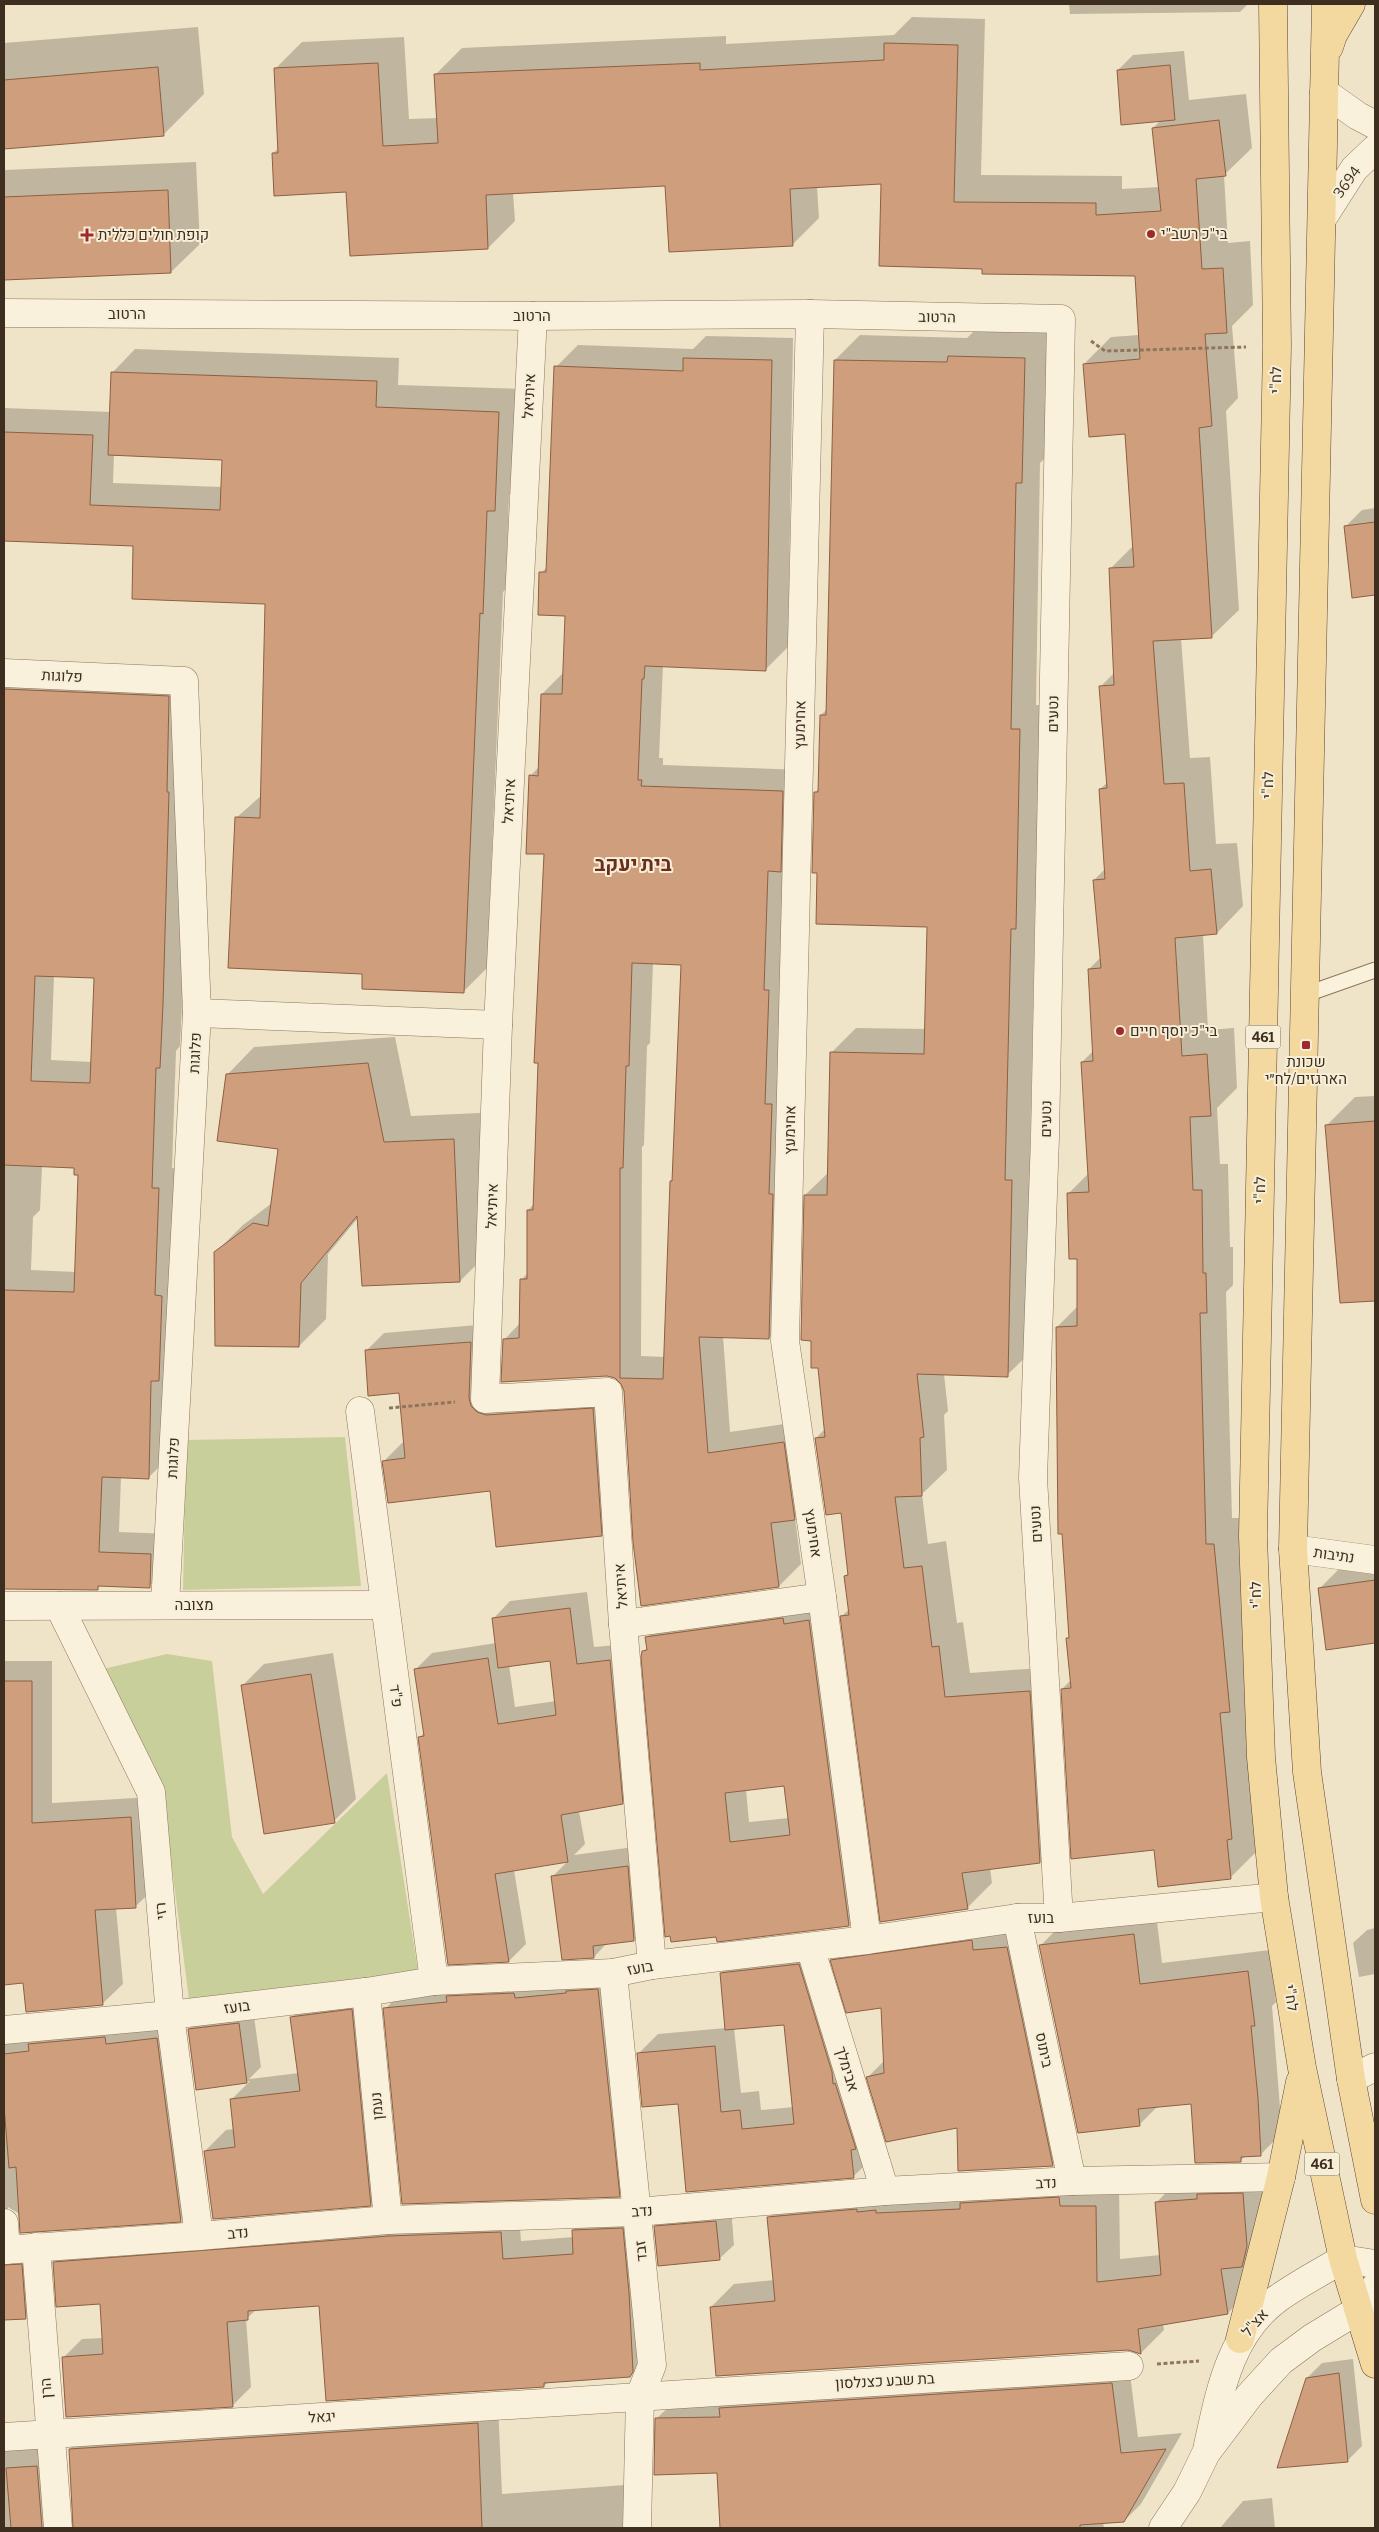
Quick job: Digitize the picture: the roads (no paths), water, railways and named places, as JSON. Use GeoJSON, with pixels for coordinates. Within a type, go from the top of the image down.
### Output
{"type":"FeatureCollection","features":[{"type":"Feature","properties":{"kind":"main road","name":"לח\"י"},"geometry":{"type":"LineString","coordinates":[[1273,4],[1277,346],[1253,1536],[1261,1757],[1274,1897],[1302,2068],[1343,2259],[1375,2364]]}},
{"type":"Feature","properties":{"kind":"main road"},"geometry":{"type":"LineString","coordinates":[[1326,4],[1294,1549],[1307,1772],[1351,2079],[1375,2200]]}},
{"type":"Feature","properties":{"kind":"main road"},"geometry":{"type":"LineString","coordinates":[[1324,63],[1333,35],[1351,4]]}},
{"type":"Feature","properties":{"kind":"main road"},"geometry":{"type":"LineString","coordinates":[[1236,2349],[1281,2177],[1302,2068]]}},
{"type":"Feature","properties":{"kind":"street"},"geometry":{"type":"LineString","coordinates":[[1324,92],[1375,126]]}},
{"type":"Feature","properties":{"kind":"street","name":"3694"},"geometry":{"type":"LineString","coordinates":[[1322,219],[1354,169],[1375,149]]}},
{"type":"Feature","properties":{"kind":"street","name":"הרטוב"},"geometry":{"type":"LineString","coordinates":[[4,313],[533,316],[810,314],[1061,319]]}},
{"type":"Feature","properties":{"kind":"street","name":"אחימעץ"},"geometry":{"type":"LineString","coordinates":[[810,314],[785,1341],[822,1597],[867,1940]]}},
{"type":"Feature","properties":{"kind":"street","name":"איתיאל"},"geometry":{"type":"LineString","coordinates":[[533,316],[498,1025],[485,1399],[608,1392],[623,1624],[652,1965]]}},
{"type":"Feature","properties":{"kind":"street","name":"נטעים"},"geometry":{"type":"LineString","coordinates":[[1059,1918],[1033,1478],[1045,1136],[1061,319]]}},
{"type":"Feature","properties":{"kind":"street","name":"פלוגות"},"geometry":{"type":"LineString","coordinates":[[4,673],[184,681],[197,1014],[165,1605]]}},
{"type":"Feature","properties":{"kind":"street"},"geometry":{"type":"LineString","coordinates":[[197,1014],[498,1025]]}},
{"type":"Feature","properties":{"kind":"street","name":"פ\"ד"},"geometry":{"type":"LineString","coordinates":[[360,1412],[434,1981]]}},
{"type":"Feature","properties":{"kind":"street","name":"נתיבות"},"geometry":{"type":"LineString","coordinates":[[1294,1549],[1375,1560]]}},
{"type":"Feature","properties":{"kind":"street"},"geometry":{"type":"LineString","coordinates":[[623,1624],[822,1597]]}},
{"type":"Feature","properties":{"kind":"street","name":"מצובה"},"geometry":{"type":"LineString","coordinates":[[4,1606],[384,1605]]}},
{"type":"Feature","properties":{"kind":"street","name":"רזי"},"geometry":{"type":"LineString","coordinates":[[59,1606],[151,1792],[170,2015],[199,2236]]}},
{"type":"Feature","properties":{"kind":"street","name":"בועז"},"geometry":{"type":"LineString","coordinates":[[4,2030],[170,2015],[366,1992],[434,1981],[613,1973],[652,1965],[867,1940],[1016,1918],[1059,1918],[1274,1897]]}},
{"type":"Feature","properties":{"kind":"street","name":"ביתוס"},"geometry":{"type":"LineString","coordinates":[[1016,1918],[1072,2181]]}},
{"type":"Feature","properties":{"kind":"street","name":"אבימלך"},"geometry":{"type":"LineString","coordinates":[[810,1947],[885,2191]]}},
{"type":"Feature","properties":{"kind":"street","name":"זבד"},"geometry":{"type":"LineString","coordinates":[[613,1973],[652,2365],[640,2396],[637,2528]]}},
{"type":"Feature","properties":{"kind":"street","name":"נעמן"},"geometry":{"type":"LineString","coordinates":[[366,1992],[388,2220]]}},
{"type":"Feature","properties":{"kind":"street"},"geometry":{"type":"LineString","coordinates":[[1351,2079],[1375,2066]]}},
{"type":"Feature","properties":{"kind":"street","name":"נדב"},"geometry":{"type":"LineString","coordinates":[[5,2250],[388,2220],[637,2212],[885,2191],[1072,2181],[1281,2177]]}},
{"type":"Feature","properties":{"kind":"street"},"geometry":{"type":"LineString","coordinates":[[4,2223],[5,2250]]}},
{"type":"Feature","properties":{"kind":"street","name":"הרן"},"geometry":{"type":"LineString","coordinates":[[36,2248],[58,2528]]}},
{"type":"Feature","properties":{"kind":"street"},"geometry":{"type":"LineString","coordinates":[[1343,2259],[1375,2264]]}},
{"type":"Feature","properties":{"kind":"street","name":"אצ\"ל"},"geometry":{"type":"LineString","coordinates":[[1206,2453],[1221,2387],[1236,2349],[1256,2318],[1276,2301],[1343,2259]]}},
{"type":"Feature","properties":{"kind":"street","name":"אצ\"ל"},"geometry":{"type":"LineString","coordinates":[[1163,2528],[1187,2492],[1206,2453],[1249,2396],[1281,2361],[1312,2338],[1358,2310],[1375,2287]]}},
{"type":"Feature","properties":{"kind":"street","name":"בת שבע כצנלסון"},"geometry":{"type":"LineString","coordinates":[[640,2396],[1130,2366]]}},
{"type":"Feature","properties":{"kind":"street","name":"יגאל"},"geometry":{"type":"LineString","coordinates":[[4,2436],[640,2396]]}},
{"type":"Feature","properties":{"kind":"lane"},"geometry":{"type":"LineString","coordinates":[[1304,994],[1375,970]]}},
{"type":"Feature","properties":{"kind":"place","name":"בי\"כ רשב\"י"},"geometry":{"type":"Point","coordinates":[1151,234]}},
{"type":"Feature","properties":{"kind":"place","name":"קופת חולים כללית"},"geometry":{"type":"Point","coordinates":[87,235]}},
{"type":"Feature","properties":{"kind":"place","name":"בי\"כ יוסף חיים"},"geometry":{"type":"Point","coordinates":[1120,1031]}},
{"type":"Feature","properties":{"kind":"place","name":"שכונת הארגזים/לח״י"},"geometry":{"type":"Point","coordinates":[1306,1045]}},
{"type":"Feature","properties":{"kind":"district","name":"בית יעקב"},"geometry":{"type":"Point","coordinates":[633,864]}}]}
